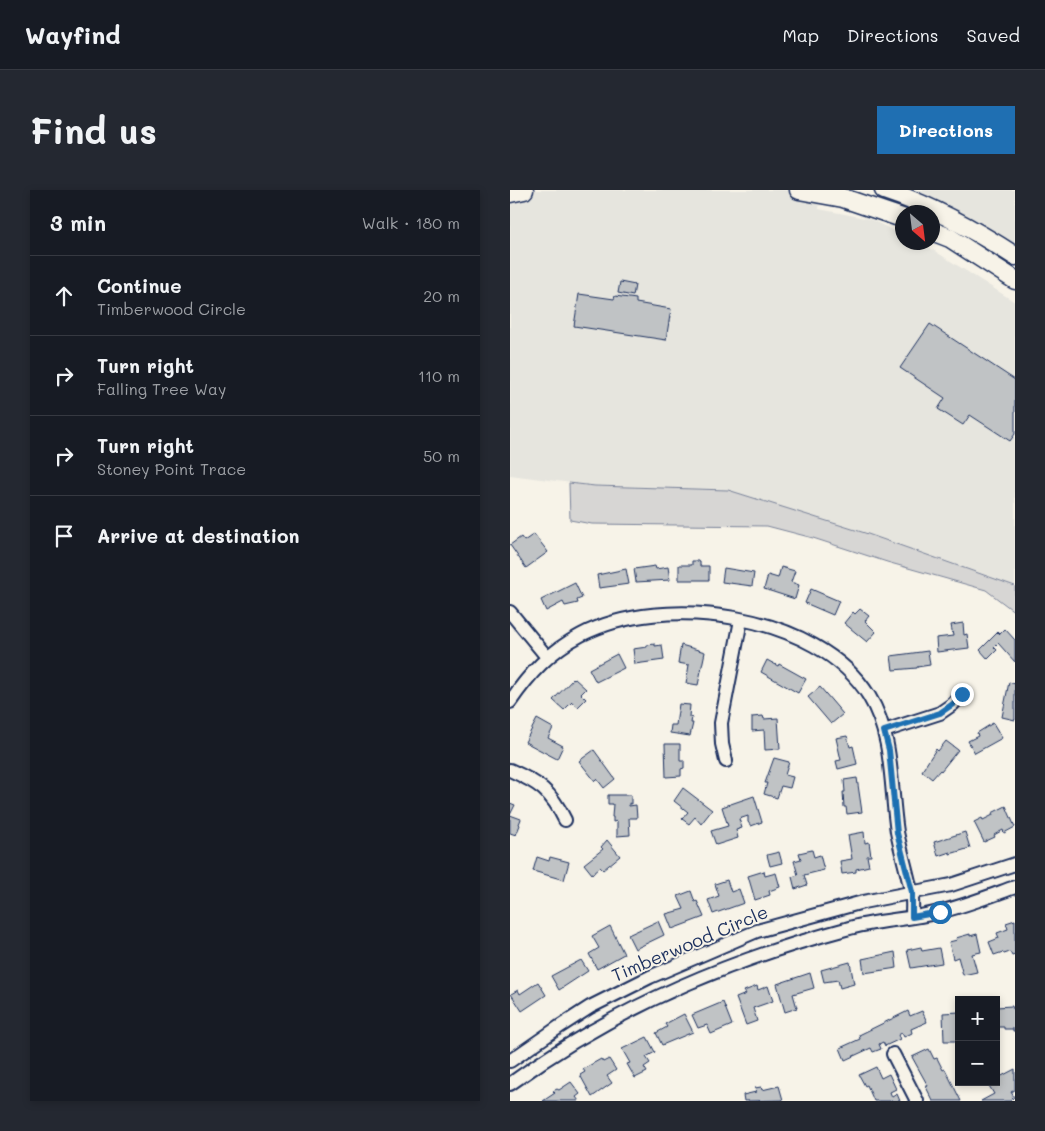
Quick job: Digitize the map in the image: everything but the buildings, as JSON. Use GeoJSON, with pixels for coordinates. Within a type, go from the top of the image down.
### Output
{"type":"FeatureCollection","features":[{"type":"Feature","properties":{"kind":"street"},"geometry":{"type":"LineString","coordinates":[[510,193],[524,190]]}},
{"type":"Feature","properties":{"kind":"street"},"geometry":{"type":"LineString","coordinates":[[799,190],[843,198],[895,216]]}},
{"type":"Feature","properties":{"kind":"street"},"geometry":{"type":"LineString","coordinates":[[884,190],[907,198],[958,223],[996,243],[1015,256]]}},
{"type":"Feature","properties":{"kind":"street"},"geometry":{"type":"LineString","coordinates":[[940,234],[950,238],[1015,280]]}},
{"type":"Feature","properties":{"kind":"street"},"geometry":{"type":"LineString","coordinates":[[510,612],[547,657]]}},
{"type":"Feature","properties":{"kind":"street"},"geometry":{"type":"LineString","coordinates":[[510,702],[524,681],[547,657],[596,628],[640,616],[680,613],[713,615],[778,629],[800,637],[826,652],[850,672],[868,695],[878,712],[889,750],[897,833],[912,892],[912,917]]}},
{"type":"Feature","properties":{"kind":"street"},"geometry":{"type":"LineString","coordinates":[[726,761],[722,744],[721,723],[741,620]]}},
{"type":"Feature","properties":{"kind":"street"},"geometry":{"type":"LineString","coordinates":[[884,731],[940,713],[953,704],[962,694]]}},
{"type":"Feature","properties":{"kind":"street"},"geometry":{"type":"LineString","coordinates":[[510,770],[530,779],[549,793],[558,805],[565,820]]}},
{"type":"Feature","properties":{"kind":"street","name":"Timberwood Circle"},"geometry":{"type":"LineString","coordinates":[[510,1061],[558,1026],[590,1007],[650,977],[756,931],[863,902],[951,885],[1015,864]]}},
{"type":"Feature","properties":{"kind":"street","name":"Timberwood Circle"},"geometry":{"type":"LineString","coordinates":[[510,1084],[532,1068],[579,1040],[670,991],[693,981],[783,948],[848,928],[940,912],[1015,887]]}},
{"type":"Feature","properties":{"kind":"street"},"geometry":{"type":"LineString","coordinates":[[893,1054],[917,1101]]}},
{"type":"Feature","properties":{"kind":"shaded area"},"geometry":{"type":"Polygon","coordinates":[[[510,190],[821,190],[819,209],[870,219],[895,232],[895,250],[933,250],[1015,302],[1015,586],[865,533],[728,490],[595,486],[510,475],[510,190]]]}},
{"type":"Feature","properties":{"kind":"shaded area"},"geometry":{"type":"Polygon","coordinates":[[[907,190],[1015,190],[1015,249],[940,208],[940,205],[934,205],[907,190]]]}},
{"type":"Feature","properties":{"kind":"shaded area"},"geometry":{"type":"Polygon","coordinates":[[[569,483],[595,486],[728,490],[865,533],[1015,586],[1015,612],[986,590],[767,526],[592,524],[570,520],[569,483]]]}},
{"type":"Feature","properties":{"kind":"route"},"geometry":{"type":"LineString","coordinates":[[940,912],[912,917],[912,892],[897,833],[889,750],[884,731],[940,713],[953,704],[962,694]]}}]}
